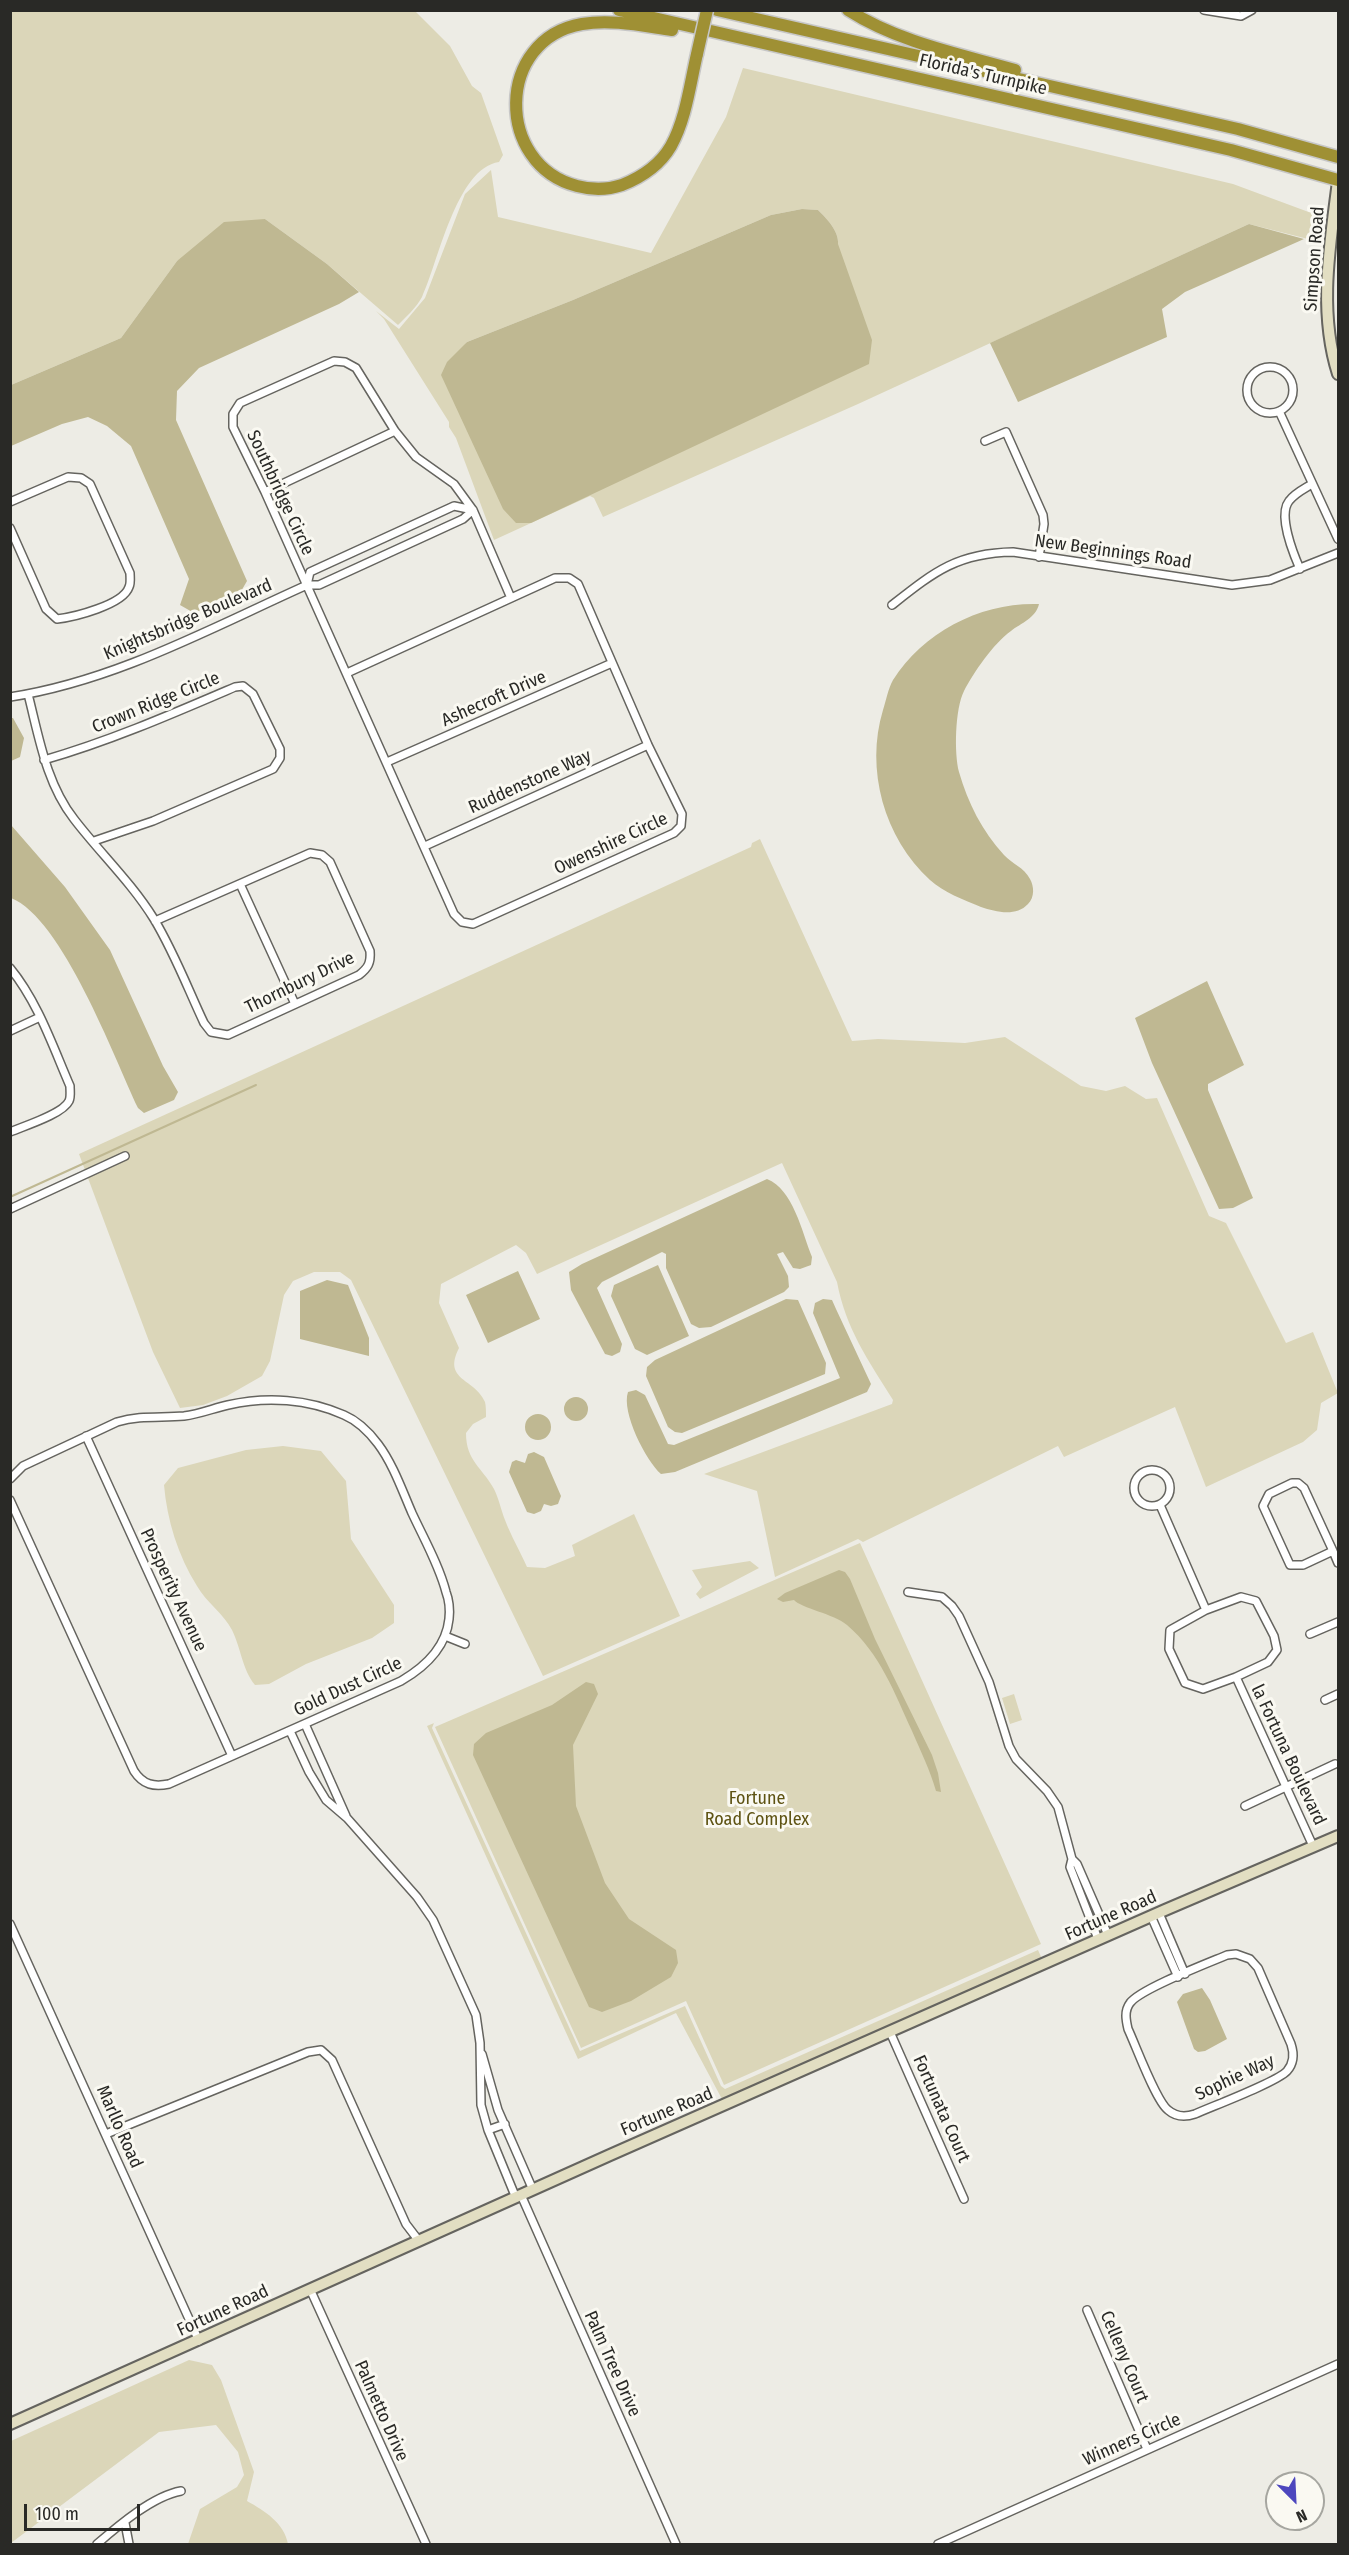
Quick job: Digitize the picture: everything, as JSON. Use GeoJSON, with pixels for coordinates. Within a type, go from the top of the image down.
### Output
{"type":"FeatureCollection","features":[{"type":"Feature","properties":{"kind":"highway","name":"Florida's Turnpike"},"geometry":{"type":"LineString","coordinates":[[619,10],[1231,150],[1338,180]]}},
{"type":"Feature","properties":{"kind":"highway"},"geometry":{"type":"LineString","coordinates":[[707,10],[697,54],[679,126],[670,147],[656,166],[638,179],[613,188],[590,189],[567,183],[547,172],[533,157],[522,139],[516,115],[519,76],[530,56],[543,42],[560,31],[580,24],[629,24],[758,42]]}},
{"type":"Feature","properties":{"kind":"highway","name":"Florida's Turnpike"},"geometry":{"type":"LineString","coordinates":[[717,10],[1238,129],[1338,157]]}},
{"type":"Feature","properties":{"kind":"highway"},"geometry":{"type":"LineString","coordinates":[[848,10],[885,30],[910,40],[1014,70],[1081,93]]}},
{"type":"Feature","properties":{"kind":"street"},"geometry":{"type":"LineString","coordinates":[[1204,10],[1241,16],[1252,10]]}},
{"type":"Feature","properties":{"kind":"street","name":"Simpson Road"},"geometry":{"type":"LineString","coordinates":[[1338,180],[1325,298],[1329,333],[1338,374]]}},
{"type":"Feature","properties":{"kind":"street","name":"Southbridge Circle"},"geometry":{"type":"LineString","coordinates":[[307,585],[233,428],[233,414],[240,403],[334,361],[345,362],[356,369],[395,431],[416,457],[454,484],[473,510],[511,598]]}},
{"type":"Feature","properties":{"kind":"street"},"geometry":{"type":"LineString","coordinates":[[1277,368],[1290,378],[1293,385],[1290,401],[1279,411],[1272,413],[1258,409],[1249,399],[1247,392],[1251,378],[1262,369],[1277,368]]}},
{"type":"Feature","properties":{"kind":"street"},"geometry":{"type":"LineString","coordinates":[[1279,411],[1338,539]]}},
{"type":"Feature","properties":{"kind":"street"},"geometry":{"type":"LineString","coordinates":[[265,492],[395,431]]}},
{"type":"Feature","properties":{"kind":"street"},"geometry":{"type":"LineString","coordinates":[[985,441],[1006,432],[1043,515],[1044,524],[1039,557]]}},
{"type":"Feature","properties":{"kind":"street"},"geometry":{"type":"LineString","coordinates":[[10,502],[68,477],[81,478],[90,484],[130,573],[129,588],[120,600],[72,618],[57,619],[46,609],[10,528]]}},
{"type":"Feature","properties":{"kind":"street"},"geometry":{"type":"LineString","coordinates":[[1300,569],[1284,515],[1287,503],[1297,493],[1312,484]]}},
{"type":"Feature","properties":{"kind":"street","name":"Knightsbridge Boulevard"},"geometry":{"type":"LineString","coordinates":[[307,585],[310,572],[454,506],[473,510]]}},
{"type":"Feature","properties":{"kind":"street","name":"Knightsbridge Boulevard"},"geometry":{"type":"LineString","coordinates":[[10,697],[123,667],[307,585],[319,585],[463,519],[473,510]]}},
{"type":"Feature","properties":{"kind":"street"},"geometry":{"type":"LineString","coordinates":[[388,536],[394,551]]}},
{"type":"Feature","properties":{"kind":"street","name":"New Beginnings Road"},"geometry":{"type":"LineString","coordinates":[[892,605],[927,577],[945,566],[989,553],[1013,552],[1232,585],[1270,580],[1338,553]]}},
{"type":"Feature","properties":{"kind":"street","name":"Owenshire Circle"},"geometry":{"type":"LineString","coordinates":[[307,585],[454,914],[462,922],[473,924],[674,833],[681,826],[682,814],[648,746],[578,584],[569,578],[555,578],[347,673]]}},
{"type":"Feature","properties":{"kind":"street","name":"Ashecroft Drive"},"geometry":{"type":"LineString","coordinates":[[387,762],[612,663]]}},
{"type":"Feature","properties":{"kind":"street","name":"Crown Ridge Circle"},"geometry":{"type":"LineString","coordinates":[[44,760],[86,748],[142,727],[235,687],[243,686],[253,694],[280,748],[280,758],[273,769],[153,821],[94,841]]}},
{"type":"Feature","properties":{"kind":"street","name":"Thornbury Drive"},"geometry":{"type":"LineString","coordinates":[[28,694],[44,760],[55,786],[73,818],[130,883],[155,921],[204,1023],[211,1032],[228,1035],[359,975],[367,969],[370,961],[370,951],[330,862],[322,855],[310,853],[155,921]]}},
{"type":"Feature","properties":{"kind":"street","name":"Ruddenstone Way"},"geometry":{"type":"LineString","coordinates":[[424,846],[648,746]]}},
{"type":"Feature","properties":{"kind":"street"},"geometry":{"type":"LineString","coordinates":[[240,884],[295,1004]]}},
{"type":"Feature","properties":{"kind":"street"},"geometry":{"type":"LineString","coordinates":[[10,968],[19,979],[40,1017],[70,1086],[69,1102],[60,1110],[10,1132]]}},
{"type":"Feature","properties":{"kind":"street"},"geometry":{"type":"LineString","coordinates":[[10,1031],[40,1017]]}},
{"type":"Feature","properties":{"kind":"street"},"geometry":{"type":"LineString","coordinates":[[10,1209],[125,1156]]}},
{"type":"Feature","properties":{"kind":"street","name":"Gold Dust Circle"},"geometry":{"type":"LineString","coordinates":[[10,1479],[23,1466],[132,1417],[190,1415],[258,1400],[295,1401],[346,1415],[371,1435],[386,1457],[437,1567],[449,1606],[445,1636],[433,1657],[412,1674],[170,1784],[152,1785],[138,1778],[10,1500]]}},
{"type":"Feature","properties":{"kind":"street","name":"Prosperity Avenue"},"geometry":{"type":"LineString","coordinates":[[86,1436],[232,1756]]}},
{"type":"Feature","properties":{"kind":"street"},"geometry":{"type":"LineString","coordinates":[[1144,1472],[1160,1472],[1168,1480],[1170,1492],[1160,1505],[1147,1506],[1135,1494],[1135,1481],[1144,1472]]}},
{"type":"Feature","properties":{"kind":"street"},"geometry":{"type":"LineString","coordinates":[[1333,1551],[1303,1565],[1290,1564],[1263,1506],[1269,1494],[1292,1483],[1298,1483],[1304,1488],[1333,1551],[1338,1563]]}},
{"type":"Feature","properties":{"kind":"street"},"geometry":{"type":"LineString","coordinates":[[1160,1505],[1206,1610]]}},
{"type":"Feature","properties":{"kind":"street"},"geometry":{"type":"LineString","coordinates":[[909,1592],[942,1597],[959,1616],[989,1682],[1008,1746],[1016,1759],[1047,1791],[1058,1807],[1072,1859],[1070,1867],[1103,1937]]}},
{"type":"Feature","properties":{"kind":"street","name":"la Fortuna Boulevard"},"geometry":{"type":"LineString","coordinates":[[1241,1597],[1256,1601],[1274,1636],[1277,1650],[1268,1662],[1236,1677],[1203,1689],[1185,1683],[1169,1649],[1170,1630],[1206,1610],[1241,1597]]}},
{"type":"Feature","properties":{"kind":"street"},"geometry":{"type":"LineString","coordinates":[[1310,1634],[1338,1622]]}},
{"type":"Feature","properties":{"kind":"street"},"geometry":{"type":"LineString","coordinates":[[445,1636],[465,1644]]}},
{"type":"Feature","properties":{"kind":"street","name":"la Fortuna Boulevard"},"geometry":{"type":"LineString","coordinates":[[1236,1677],[1313,1846]]}},
{"type":"Feature","properties":{"kind":"street"},"geometry":{"type":"LineString","coordinates":[[1325,1700],[1338,1694]]}},
{"type":"Feature","properties":{"kind":"street"},"geometry":{"type":"LineString","coordinates":[[304,1724],[347,1818]]}},
{"type":"Feature","properties":{"kind":"street"},"geometry":{"type":"LineString","coordinates":[[290,1731],[309,1772],[326,1800],[347,1818],[427,1910],[476,2015],[489,2083],[533,2190]]}},
{"type":"Feature","properties":{"kind":"street"},"geometry":{"type":"LineString","coordinates":[[1245,1806],[1335,1764]]}},
{"type":"Feature","properties":{"kind":"street","name":"Fortune Road"},"geometry":{"type":"LineString","coordinates":[[10,2424],[1103,1937],[1338,1836]]}},
{"type":"Feature","properties":{"kind":"street"},"geometry":{"type":"LineString","coordinates":[[1072,1859],[1077,1864],[1103,1937]]}},
{"type":"Feature","properties":{"kind":"street"},"geometry":{"type":"LineString","coordinates":[[1155,1914],[1185,1974]]}},
{"type":"Feature","properties":{"kind":"street"},"geometry":{"type":"LineString","coordinates":[[1155,1914],[1178,1977]]}},
{"type":"Feature","properties":{"kind":"street","name":"Marllo Road"},"geometry":{"type":"LineString","coordinates":[[10,1924],[199,2341]]}},
{"type":"Feature","properties":{"kind":"street","name":"Sophie Way"},"geometry":{"type":"LineString","coordinates":[[1232,1954],[1247,1957],[1255,1963],[1291,2044],[1293,2056],[1288,2069],[1280,2076],[1188,2116],[1174,2114],[1165,2108],[1128,2029],[1126,2016],[1129,2004],[1135,1997],[1178,1977],[1232,1954]]}},
{"type":"Feature","properties":{"kind":"street","name":"Fortunata Court"},"geometry":{"type":"LineString","coordinates":[[890,2032],[964,2199]]}},
{"type":"Feature","properties":{"kind":"street","name":"Palm Tree Drive"},"geometry":{"type":"LineString","coordinates":[[480,2043],[478,2084],[488,2130],[676,2544]]}},
{"type":"Feature","properties":{"kind":"street"},"geometry":{"type":"LineString","coordinates":[[106,2134],[308,2052],[321,2050],[332,2060],[406,2224],[419,2241]]}},
{"type":"Feature","properties":{"kind":"street"},"geometry":{"type":"LineString","coordinates":[[488,2130],[496,2125],[504,2124]]}},
{"type":"Feature","properties":{"kind":"street","name":"Palmetto Drive"},"geometry":{"type":"LineString","coordinates":[[310,2289],[426,2544]]}},
{"type":"Feature","properties":{"kind":"street","name":"Celleny Court"},"geometry":{"type":"LineString","coordinates":[[1087,2310],[1147,2450]]}},
{"type":"Feature","properties":{"kind":"street","name":"Winners Circle"},"geometry":{"type":"LineString","coordinates":[[938,2544],[1338,2364]]}},
{"type":"Feature","properties":{"kind":"street"},"geometry":{"type":"LineString","coordinates":[[98,2544],[166,2494],[182,2491]]}},
{"type":"Feature","properties":{"kind":"street"},"geometry":{"type":"LineString","coordinates":[[125,2523],[129,2544]]}},
{"type":"Feature","properties":{"kind":"green space"},"geometry":{"type":"Polygon","coordinates":[[[11,11],[415,11],[450,46],[472,86],[481,93],[503,155],[499,162],[484,168],[471,181],[450,219],[422,297],[398,325],[327,264],[265,219],[177,261],[121,338],[11,385],[11,11]]]}},
{"type":"Feature","properties":{"kind":"green space"},"geometry":{"type":"Polygon","coordinates":[[[743,68],[1233,184],[1314,214],[1308,239],[1249,224],[858,404],[603,517],[594,498],[590,496],[494,540],[449,422],[384,319],[376,311],[399,329],[425,298],[465,194],[491,170],[498,217],[651,253],[726,117],[743,68]],[[802,209],[771,215],[573,300],[467,342],[442,375],[451,395],[838,244],[838,239],[829,221],[818,210],[802,209]]]}},
{"type":"Feature","properties":{"kind":"green space"},"geometry":{"type":"Polygon","coordinates":[[[760,839],[852,1041],[878,1039],[965,1043],[1005,1037],[1081,1086],[1106,1091],[1125,1086],[1146,1099],[1157,1098],[1209,1216],[1226,1223],[1286,1343],[1313,1332],[1338,1393],[1321,1403],[1317,1430],[1303,1442],[1206,1487],[1175,1407],[1064,1457],[1058,1446],[863,1542],[858,1539],[775,1577],[757,1491],[704,1474],[892,1404],[893,1400],[852,1329],[837,1282],[782,1163],[537,1274],[526,1253],[516,1245],[441,1284],[439,1303],[459,1348],[454,1367],[485,1402],[486,1417],[473,1424],[466,1433],[472,1457],[494,1489],[507,1526],[527,1567],[545,1568],[575,1556],[572,1545],[634,1514],[680,1616],[543,1676],[351,1280],[340,1272],[314,1272],[293,1281],[284,1295],[270,1361],[262,1376],[227,1396],[203,1405],[180,1408],[153,1352],[79,1154],[751,847],[752,843],[760,839]]]}},
{"type":"Feature","properties":{"kind":"green space"},"geometry":{"type":"Polygon","coordinates":[[[283,1446],[321,1451],[346,1481],[351,1539],[394,1605],[394,1623],[372,1638],[306,1664],[269,1684],[255,1685],[247,1672],[232,1630],[201,1592],[184,1562],[171,1524],[164,1485],[178,1468],[246,1450],[283,1446]]]}},
{"type":"Feature","properties":{"kind":"green space","name":"Fortune Road Complex"},"geometry":{"type":"Polygon","coordinates":[[[860,1543],[1041,1944],[724,2085],[686,2001],[581,2048],[435,1727],[860,1543]]]}},
{"type":"Feature","properties":{"kind":"green space"},"geometry":{"type":"Polygon","coordinates":[[[750,1561],[759,1568],[700,1599],[696,1594],[702,1587],[692,1570],[750,1561]]]}},
{"type":"Feature","properties":{"kind":"green space"},"geometry":{"type":"Polygon","coordinates":[[[1014,1694],[1022,1720],[1010,1724],[1002,1698],[1014,1694]]]}},
{"type":"Feature","properties":{"kind":"green space"},"geometry":{"type":"Polygon","coordinates":[[[434,1723],[432,1728],[580,2051],[685,2006],[721,2086],[725,2089],[1038,1950],[1042,1959],[723,2101],[676,2013],[578,2059],[427,1726],[434,1723]]]}},
{"type":"Feature","properties":{"kind":"green space"},"geometry":{"type":"Polygon","coordinates":[[[189,2360],[212,2365],[221,2380],[254,2472],[247,2501],[267,2513],[278,2524],[288,2544],[188,2544],[200,2509],[237,2487],[244,2475],[238,2452],[216,2425],[159,2432],[11,2543],[11,2441],[189,2360]]]}},
{"type":"Feature","properties":{"kind":"shaded area"},"geometry":{"type":"Polygon","coordinates":[[[802,209],[818,210],[837,234],[838,244],[872,340],[869,364],[531,523],[516,523],[503,509],[441,375],[447,362],[467,342],[573,300],[771,215],[802,209]]]}},
{"type":"Feature","properties":{"kind":"shaded area"},"geometry":{"type":"Polygon","coordinates":[[[265,219],[327,264],[359,292],[339,304],[199,368],[177,391],[176,420],[247,581],[240,593],[194,613],[180,605],[189,579],[131,446],[107,426],[88,417],[62,424],[11,446],[11,385],[121,338],[177,261],[224,222],[265,219]]]}},
{"type":"Feature","properties":{"kind":"shaded area"},"geometry":{"type":"Polygon","coordinates":[[[1249,224],[1304,239],[1185,292],[1162,309],[1167,337],[1018,402],[990,343],[1249,224]]]}},
{"type":"Feature","properties":{"kind":"shaded area"},"geometry":{"type":"Polygon","coordinates":[[[1039,604],[1035,613],[1004,637],[979,667],[964,691],[957,720],[957,764],[971,806],[996,846],[1007,858],[1025,871],[1032,885],[1032,898],[1028,904],[1018,911],[999,912],[968,902],[935,884],[914,863],[901,844],[882,801],[876,756],[878,733],[893,680],[921,647],[956,623],[976,614],[996,608],[1039,604]]]}},
{"type":"Feature","properties":{"kind":"shaded area"},"geometry":{"type":"Polygon","coordinates":[[[11,718],[24,738],[20,757],[11,761],[11,718]]]}},
{"type":"Feature","properties":{"kind":"shaded area"},"geometry":{"type":"Polygon","coordinates":[[[11,825],[65,887],[110,950],[163,1066],[178,1092],[174,1100],[144,1113],[138,1108],[101,1024],[67,960],[49,932],[30,911],[11,898],[11,825]]]}},
{"type":"Feature","properties":{"kind":"shaded area"},"geometry":{"type":"Polygon","coordinates":[[[1207,981],[1244,1065],[1208,1084],[1208,1090],[1253,1198],[1233,1208],[1219,1209],[1152,1063],[1135,1018],[1207,981]]]}},
{"type":"Feature","properties":{"kind":"shaded area"},"geometry":{"type":"Polygon","coordinates":[[[767,1179],[784,1192],[796,1212],[812,1257],[811,1265],[800,1269],[793,1268],[783,1252],[777,1254],[788,1276],[789,1287],[784,1292],[711,1327],[699,1328],[691,1324],[666,1268],[666,1254],[662,1252],[602,1282],[597,1288],[622,1344],[620,1352],[612,1356],[605,1354],[571,1290],[569,1272],[767,1179]]]}},
{"type":"Feature","properties":{"kind":"shaded area"},"geometry":{"type":"Polygon","coordinates":[[[658,1265],[689,1336],[647,1355],[635,1349],[611,1296],[614,1285],[658,1265]]]}},
{"type":"Feature","properties":{"kind":"shaded area"},"geometry":{"type":"Polygon","coordinates":[[[518,1271],[540,1319],[488,1343],[466,1295],[518,1271]]]}},
{"type":"Feature","properties":{"kind":"shaded area"},"geometry":{"type":"Polygon","coordinates":[[[327,1280],[348,1285],[369,1338],[369,1356],[300,1339],[300,1291],[327,1280]]]}},
{"type":"Feature","properties":{"kind":"shaded area"},"geometry":{"type":"Polygon","coordinates":[[[786,1299],[798,1300],[826,1363],[825,1374],[682,1433],[675,1432],[668,1427],[646,1376],[647,1367],[655,1360],[786,1299]]]}},
{"type":"Feature","properties":{"kind":"shaded area"},"geometry":{"type":"Polygon","coordinates":[[[823,1299],[832,1300],[871,1384],[867,1392],[675,1472],[661,1474],[636,1436],[628,1411],[628,1392],[636,1390],[645,1395],[668,1444],[674,1445],[840,1378],[813,1313],[815,1303],[823,1299]]]}},
{"type":"Feature","properties":{"kind":"shaded area"},"geometry":{"type":"Polygon","coordinates":[[[576,1397],[584,1401],[588,1409],[584,1417],[576,1421],[568,1417],[564,1409],[568,1401],[576,1397]]]}},
{"type":"Feature","properties":{"kind":"shaded area"},"geometry":{"type":"Polygon","coordinates":[[[538,1414],[547,1418],[551,1427],[547,1436],[538,1440],[529,1436],[525,1427],[529,1418],[538,1414]]]}},
{"type":"Feature","properties":{"kind":"shaded area"},"geometry":{"type":"Polygon","coordinates":[[[534,1452],[544,1457],[561,1496],[558,1504],[551,1506],[544,1504],[541,1511],[534,1514],[527,1512],[509,1472],[512,1462],[516,1460],[525,1463],[528,1454],[534,1452]]]}},
{"type":"Feature","properties":{"kind":"shaded area"},"geometry":{"type":"Polygon","coordinates":[[[839,1570],[845,1572],[850,1579],[875,1639],[932,1755],[941,1792],[936,1791],[886,1675],[859,1636],[841,1621],[803,1606],[794,1600],[783,1602],[777,1599],[785,1593],[839,1570]]]}},
{"type":"Feature","properties":{"kind":"shaded area"},"geometry":{"type":"Polygon","coordinates":[[[586,1682],[594,1684],[598,1694],[573,1745],[576,1806],[605,1883],[629,1919],[676,1950],[678,1963],[671,1977],[631,2001],[602,2012],[589,2007],[473,1755],[474,1744],[486,1733],[552,1705],[586,1682]]]}},
{"type":"Feature","properties":{"kind":"shaded area"},"geometry":{"type":"Polygon","coordinates":[[[1202,1988],[1210,2000],[1227,2039],[1205,2051],[1198,2052],[1194,2049],[1177,2002],[1183,1994],[1202,1988]]]}},
{"type":"Feature","properties":{"kind":"waterway"},"geometry":{"type":"LineString","coordinates":[[10,1197],[256,1085]]}}]}
